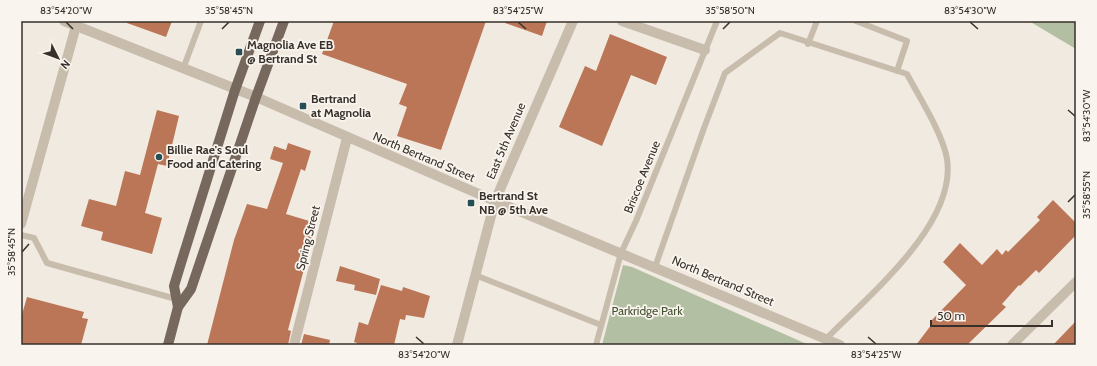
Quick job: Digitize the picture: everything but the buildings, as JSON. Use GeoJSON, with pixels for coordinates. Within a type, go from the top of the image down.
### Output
{"type":"FeatureCollection","features":[{"type":"Feature","properties":{"kind":"main road"},"geometry":{"type":"LineString","coordinates":[[168,345],[177,303],[174,286],[235,90],[260,21]]}},
{"type":"Feature","properties":{"kind":"main road"},"geometry":{"type":"LineString","coordinates":[[177,303],[191,289],[256,97],[284,21]]}},
{"type":"Feature","properties":{"kind":"street","name":"North Bertrand Street"},"geometry":{"type":"LineString","coordinates":[[64,21],[235,90],[256,97],[347,138],[495,201],[827,338],[840,345]]}},
{"type":"Feature","properties":{"kind":"street","name":"East 5th Avenue"},"geometry":{"type":"LineString","coordinates":[[457,345],[495,201],[572,21]]}},
{"type":"Feature","properties":{"kind":"street"},"geometry":{"type":"LineString","coordinates":[[622,21],[705,50]]}},
{"type":"Feature","properties":{"kind":"street"},"geometry":{"type":"LineString","coordinates":[[21,224],[76,26]]}},
{"type":"Feature","properties":{"kind":"street","name":"Spring Street"},"geometry":{"type":"LineString","coordinates":[[294,345],[347,138]]}},
{"type":"Feature","properties":{"kind":"street"},"geometry":{"type":"LineString","coordinates":[[1012,345],[1076,282]]}},
{"type":"Feature","properties":{"kind":"lane"},"geometry":{"type":"LineString","coordinates":[[183,69],[201,21]]}},
{"type":"Feature","properties":{"kind":"lane","name":"Briscoe Avenue"},"geometry":{"type":"LineString","coordinates":[[596,345],[621,253],[636,221],[717,21]]}},
{"type":"Feature","properties":{"kind":"lane"},"geometry":{"type":"LineString","coordinates":[[808,44],[817,21]]}},
{"type":"Feature","properties":{"kind":"lane"},"geometry":{"type":"LineString","coordinates":[[856,21],[907,41],[897,71]]}},
{"type":"Feature","properties":{"kind":"lane"},"geometry":{"type":"LineString","coordinates":[[655,267],[704,128],[725,74],[780,33],[808,44],[906,74],[940,139],[947,158],[946,186],[938,212],[926,232],[889,276],[827,338]]}},
{"type":"Feature","properties":{"kind":"lane"},"geometry":{"type":"LineString","coordinates":[[21,235],[34,238],[47,263],[177,303]]}},
{"type":"Feature","properties":{"kind":"lane"},"geometry":{"type":"LineString","coordinates":[[475,275],[601,326]]}},
{"type":"Feature","properties":{"kind":"green space"},"geometry":{"type":"Polygon","coordinates":[[[1029,21],[1076,21],[1076,49],[1029,21]]]}},
{"type":"Feature","properties":{"kind":"green space","name":"Parkridge Park"},"geometry":{"type":"Polygon","coordinates":[[[623,265],[632,267],[809,345],[602,345],[623,265]]]}},
{"type":"Feature","properties":{"kind":"place","name":"Magnolia Ave EB @ Bertrand St"},"geometry":{"type":"Point","coordinates":[239,52]}},
{"type":"Feature","properties":{"kind":"place","name":"Bertrand at Magnolia"},"geometry":{"type":"Point","coordinates":[303,106]}},
{"type":"Feature","properties":{"kind":"place","name":"Billie Rae's Soul Food and Catering"},"geometry":{"type":"Point","coordinates":[159,157]}},
{"type":"Feature","properties":{"kind":"place","name":"Bertrand St NB @ 5th Ave"},"geometry":{"type":"Point","coordinates":[471,203]}}]}
